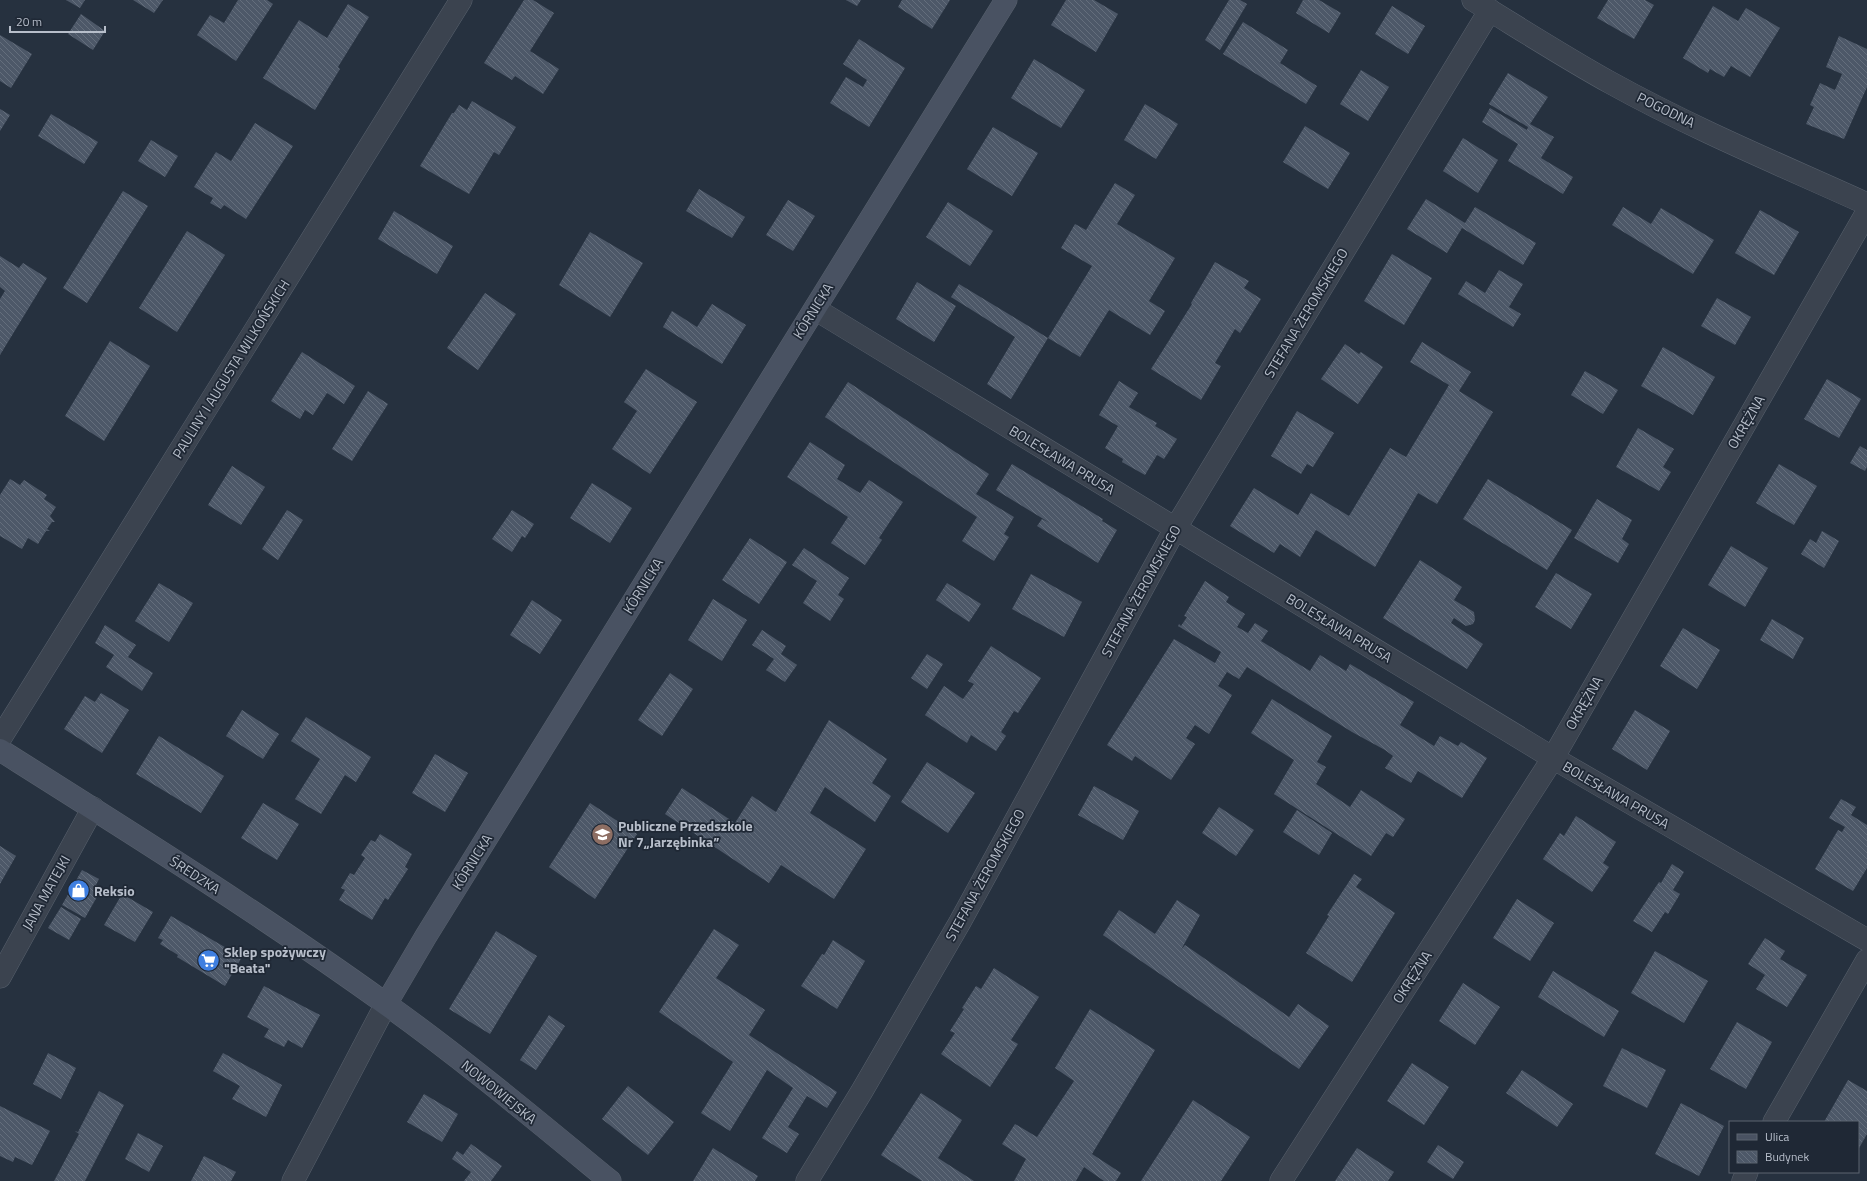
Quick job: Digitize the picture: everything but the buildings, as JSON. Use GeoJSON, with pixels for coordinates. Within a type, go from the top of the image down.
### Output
{"type":"FeatureCollection","features":[{"type":"Feature","properties":{"kind":"street","name":"PAULINY I AUGUSTA WILKOŃSKICH"},"geometry":{"type":"LineString","coordinates":[[0,739],[461,0]]}},
{"type":"Feature","properties":{"kind":"street","name":"KÓRNICKA"},"geometry":{"type":"LineString","coordinates":[[294,1181],[386,1004],[434,922],[1006,0]]}},
{"type":"Feature","properties":{"kind":"street","name":"POGODNA"},"geometry":{"type":"LineString","coordinates":[[1481,5],[1548,47],[1625,90],[1732,143],[1867,204]]}},
{"type":"Feature","properties":{"kind":"street","name":"STEFANA ŻEROMSKIEGO"},"geometry":{"type":"LineString","coordinates":[[807,1181],[862,1091],[960,922],[1175,529],[1481,5]]}},
{"type":"Feature","properties":{"kind":"street","name":"OKRĘŻNA"},"geometry":{"type":"LineString","coordinates":[[1281,1181],[1552,758],[1867,212]]}},
{"type":"Feature","properties":{"kind":"street","name":"BOLESŁAWA PRUSA"},"geometry":{"type":"LineString","coordinates":[[815,309],[1552,758],[1867,940]]}},
{"type":"Feature","properties":{"kind":"street","name":"ŚREDZKA"},"geometry":{"type":"LineString","coordinates":[[0,750],[93,808],[386,1004]]}},
{"type":"Feature","properties":{"kind":"street","name":"JANA MATEJKI"},"geometry":{"type":"LineString","coordinates":[[0,977],[93,808]]}},
{"type":"Feature","properties":{"kind":"street"},"geometry":{"type":"LineString","coordinates":[[1775,1121],[1867,960]]}},
{"type":"Feature","properties":{"kind":"street","name":"NOWOWIEJSKA"},"geometry":{"type":"LineString","coordinates":[[386,1004],[438,1043],[610,1181]]}},
{"type":"Feature","properties":{"kind":"place","name":"Publiczne Przedszkole Nr 7„Jarzębinka”"},"geometry":{"type":"Point","coordinates":[603,834]}},
{"type":"Feature","properties":{"kind":"place","name":"Reksio"},"geometry":{"type":"Point","coordinates":[78,891]}},
{"type":"Feature","properties":{"kind":"place","name":"Sklep spożywczy \"Beata\""},"geometry":{"type":"Point","coordinates":[209,960]}}]}
